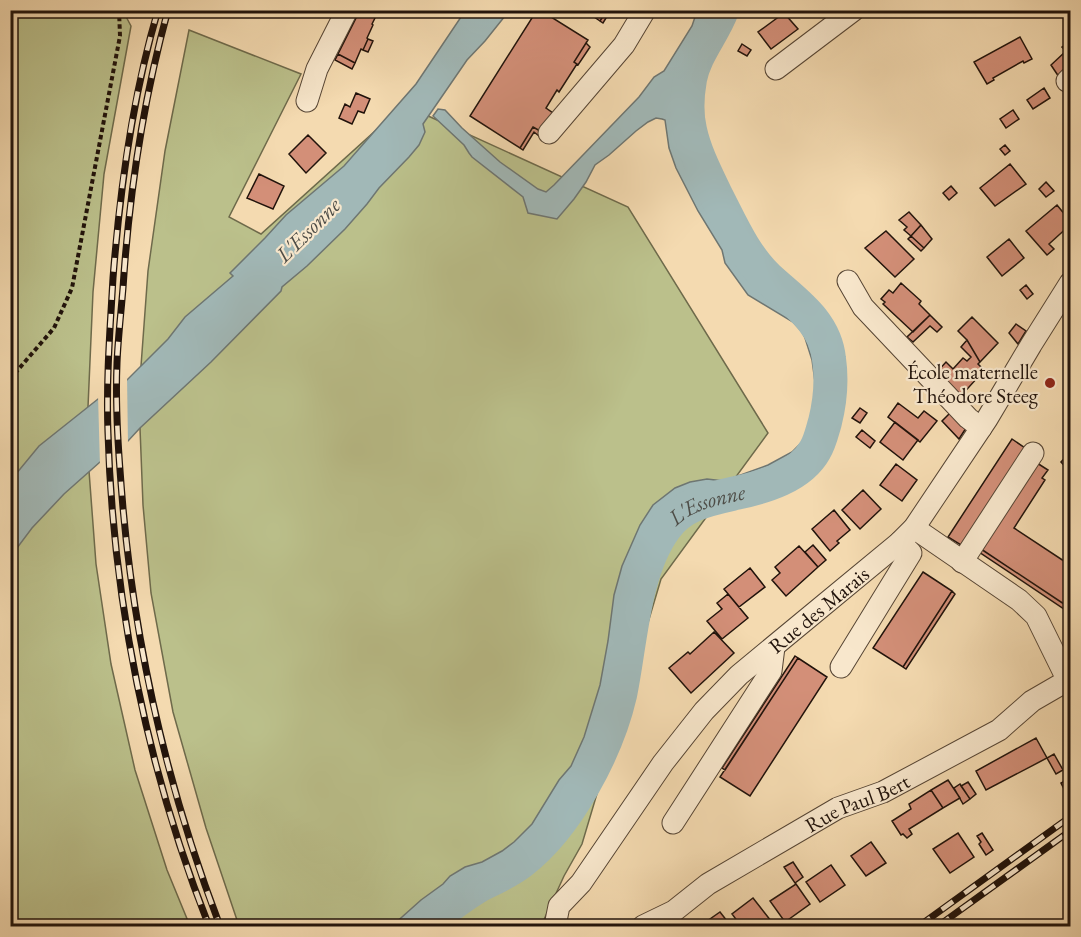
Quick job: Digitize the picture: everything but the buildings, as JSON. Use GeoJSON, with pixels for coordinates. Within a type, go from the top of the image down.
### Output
{"type":"FeatureCollection","features":[{"type":"Feature","properties":{"kind":"street"},"geometry":{"type":"LineString","coordinates":[[307,101],[317,69],[347,10]]}},
{"type":"Feature","properties":{"kind":"street"},"geometry":{"type":"LineString","coordinates":[[549,133],[624,45],[645,10]]}},
{"type":"Feature","properties":{"kind":"street"},"geometry":{"type":"LineString","coordinates":[[776,69],[854,10]]}},
{"type":"Feature","properties":{"kind":"street"},"geometry":{"type":"LineString","coordinates":[[848,281],[863,307],[968,418],[984,423]]}},
{"type":"Feature","properties":{"kind":"street","name":"Rue des Marais"},"geometry":{"type":"LineString","coordinates":[[555,927],[559,906],[581,883],[663,763],[704,711],[739,675],[907,535],[984,423],[1030,345],[1071,283]]}},
{"type":"Feature","properties":{"kind":"street"},"geometry":{"type":"LineString","coordinates":[[962,562],[1034,453]]}},
{"type":"Feature","properties":{"kind":"street"},"geometry":{"type":"LineString","coordinates":[[907,535],[962,562],[1019,600],[1036,616],[1069,680]]}},
{"type":"Feature","properties":{"kind":"street"},"geometry":{"type":"LineString","coordinates":[[841,667],[911,553],[907,535]]}},
{"type":"Feature","properties":{"kind":"street"},"geometry":{"type":"LineString","coordinates":[[673,824],[771,671],[774,647]]}},
{"type":"Feature","properties":{"kind":"street","name":"Rue Paul Bert"},"geometry":{"type":"LineString","coordinates":[[643,927],[674,911],[708,885],[838,808],[884,792],[999,730],[1032,701],[1069,680]]}},
{"type":"Feature","properties":{"kind":"path"},"geometry":{"type":"LineString","coordinates":[[10,379],[54,328],[72,288],[120,36],[119,10]]}},
{"type":"Feature","properties":{"kind":"green space"},"geometry":{"type":"Polygon","coordinates":[[[10,11],[123,11],[131,26],[104,174],[93,292],[88,407],[89,471],[96,564],[111,664],[135,770],[167,870],[190,926],[11,926],[10,11]]]}},
{"type":"Feature","properties":{"kind":"green space"},"geometry":{"type":"Polygon","coordinates":[[[189,30],[301,74],[229,217],[261,234],[404,105],[628,207],[768,433],[661,579],[582,844],[541,926],[239,926],[206,828],[173,712],[151,593],[143,505],[140,428],[141,366],[148,271],[165,151],[189,30]]]}},
{"type":"Feature","properties":{"kind":"water"},"geometry":{"type":"Polygon","coordinates":[[[465,11],[509,11],[467,60],[423,124],[425,132],[419,145],[345,229],[282,287],[281,291],[211,362],[128,441],[64,494],[32,528],[11,556],[11,480],[39,446],[98,399],[127,380],[168,339],[185,317],[233,276],[230,273],[286,215],[344,166],[416,84],[465,11]]]}},
{"type":"Feature","properties":{"kind":"water"},"geometry":{"type":"Polygon","coordinates":[[[697,11],[722,11],[692,71],[688,115],[695,145],[707,175],[747,253],[773,283],[810,317],[826,344],[830,388],[823,432],[815,449],[791,474],[754,489],[714,498],[688,507],[674,517],[660,535],[648,561],[640,588],[622,688],[611,727],[580,792],[553,831],[521,862],[462,897],[428,924],[414,927],[392,926],[450,876],[465,867],[482,862],[514,842],[532,824],[559,780],[571,766],[584,737],[600,685],[614,595],[622,566],[640,525],[653,505],[675,488],[690,482],[707,479],[724,481],[768,465],[792,452],[803,441],[809,428],[814,411],[815,382],[812,360],[805,338],[793,322],[748,295],[725,263],[722,250],[698,211],[676,168],[669,148],[665,120],[656,118],[648,122],[595,165],[586,182],[557,219],[528,213],[523,197],[472,157],[464,145],[433,116],[438,109],[445,110],[500,162],[538,189],[546,192],[639,97],[654,77],[664,71],[692,26],[697,11]]]}},
{"type":"Feature","properties":{"kind":"pier"},"geometry":{"type":"Polygon","coordinates":[[[127,376],[128,445],[100,466],[98,395],[127,376]]]}},
{"type":"Feature","properties":{"kind":"waterway","name":"L'Essonne"},"geometry":{"type":"LineString","coordinates":[[424,926],[465,894],[521,862],[554,829],[583,786],[606,740],[614,717],[640,586],[654,546],[665,528],[679,513],[697,504],[758,488],[791,474],[808,459],[821,437],[828,407],[830,383],[829,359],[821,334],[807,313],[759,269],[745,249],[705,171],[690,130],[688,98],[692,70],[722,10]]}},
{"type":"Feature","properties":{"kind":"railway"},"geometry":{"type":"LineString","coordinates":[[158,10],[134,110],[123,177],[116,244],[108,394],[111,496],[126,622],[151,746],[187,867],[209,926]]}},
{"type":"Feature","properties":{"kind":"railway"},"geometry":{"type":"LineString","coordinates":[[168,10],[144,113],[129,218],[117,354],[118,435],[129,562],[146,668],[170,772],[201,875],[220,926]]}},
{"type":"Feature","properties":{"kind":"railway"},"geometry":{"type":"LineString","coordinates":[[919,926],[1070,817]]}},
{"type":"Feature","properties":{"kind":"railway"},"geometry":{"type":"LineString","coordinates":[[938,926],[1070,831]]}},
{"type":"Feature","properties":{"kind":"place","name":"École maternelle Théodore Steeg"},"geometry":{"type":"Point","coordinates":[1050,383]}}]}
